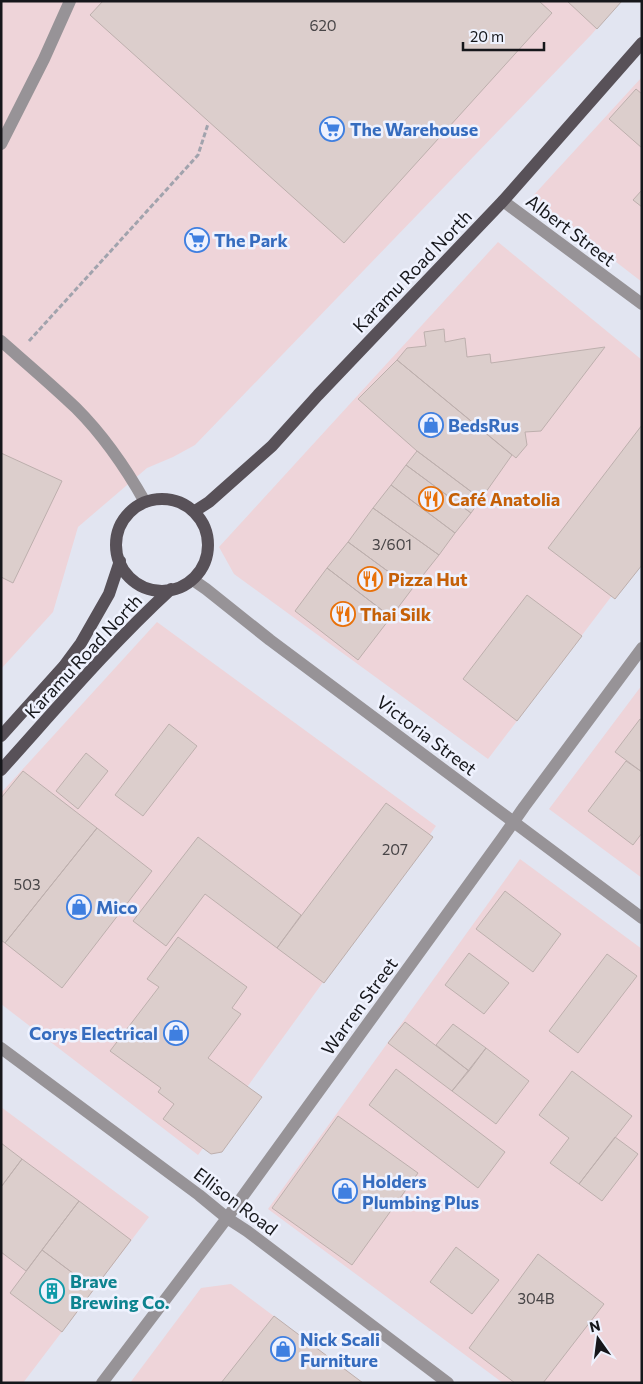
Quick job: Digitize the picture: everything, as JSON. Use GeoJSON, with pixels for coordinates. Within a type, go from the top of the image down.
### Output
{"type":"FeatureCollection","features":[{"type":"Feature","properties":{"kind":"main road","name":"Karamu Road North"},"geometry":{"type":"LineString","coordinates":[[195,511],[209,502],[272,446],[504,201],[642,43]]}},
{"type":"Feature","properties":{"kind":"main road"},"geometry":{"type":"LineString","coordinates":[[170,499],[182,503],[195,511],[205,525],[209,545],[205,564],[192,580],[180,588],[165,591],[150,589],[136,583],[124,571],[118,556],[116,540],[121,524],[131,510],[145,502],[170,499]]}},
{"type":"Feature","properties":{"kind":"main road","name":"Karamu Road North"},"geometry":{"type":"LineString","coordinates":[[1,736],[64,666],[81,643],[109,594],[120,561]]}},
{"type":"Feature","properties":{"kind":"main road","name":"Karamu Road North"},"geometry":{"type":"LineString","coordinates":[[1,770],[88,673],[146,612],[171,589]]}},
{"type":"Feature","properties":{"kind":"street"},"geometry":{"type":"LineString","coordinates":[[1,144],[44,59],[70,1]]}},
{"type":"Feature","properties":{"kind":"street","name":"Albert Street"},"geometry":{"type":"LineString","coordinates":[[504,201],[642,304]]}},
{"type":"Feature","properties":{"kind":"street"},"geometry":{"type":"LineString","coordinates":[[1,340],[76,408],[98,432],[145,502]]}},
{"type":"Feature","properties":{"kind":"street","name":"Victoria Street"},"geometry":{"type":"LineString","coordinates":[[192,580],[642,918]]}},
{"type":"Feature","properties":{"kind":"street","name":"Warren Street"},"geometry":{"type":"LineString","coordinates":[[102,1383],[227,1218],[513,822],[642,648]]}},
{"type":"Feature","properties":{"kind":"street","name":"Ellison Road"},"geometry":{"type":"LineString","coordinates":[[1,1048],[448,1383]]}},
{"type":"Feature","properties":{"kind":"path"},"geometry":{"type":"LineString","coordinates":[[17,354],[198,155],[208,124]]}},
{"type":"Feature","properties":{"kind":"shaded area","name":"The Park"},"geometry":{"type":"Polygon","coordinates":[[[1,1],[621,1],[591,35],[195,445],[147,468],[78,527],[53,612],[1,669],[1,1]]]}},
{"type":"Feature","properties":{"kind":"shaded area"},"geometry":{"type":"Polygon","coordinates":[[[642,77],[642,282],[532,197],[642,77]]]}},
{"type":"Feature","properties":{"kind":"shaded area"},"geometry":{"type":"Polygon","coordinates":[[[498,242],[642,360],[642,556],[488,759],[234,574],[219,547],[498,242]]]}},
{"type":"Feature","properties":{"kind":"shaded area"},"geometry":{"type":"Polygon","coordinates":[[[157,622],[436,826],[198,1155],[1,1004],[1,793],[157,622]]]}},
{"type":"Feature","properties":{"kind":"shaded area"},"geometry":{"type":"Polygon","coordinates":[[[642,685],[642,878],[549,809],[642,685]]]}},
{"type":"Feature","properties":{"kind":"shaded area"},"geometry":{"type":"Polygon","coordinates":[[[520,859],[642,949],[642,1383],[503,1383],[268,1209],[520,859]]]}},
{"type":"Feature","properties":{"kind":"shaded area"},"geometry":{"type":"Polygon","coordinates":[[[1,1107],[149,1217],[23,1383],[1,1383],[1,1107]]]}},
{"type":"Feature","properties":{"kind":"shaded area"},"geometry":{"type":"Polygon","coordinates":[[[231,1284],[363,1383],[130,1383],[201,1288],[231,1284]]]}},
{"type":"Feature","properties":{"kind":"building","name":"The Warehouse"},"geometry":{"type":"Polygon","coordinates":[[[103,1],[539,1],[552,13],[344,243],[90,15],[103,1]]]}},
{"type":"Feature","properties":{"kind":"building"},"geometry":{"type":"Polygon","coordinates":[[[567,1],[622,1],[597,29],[567,1]]]}},
{"type":"Feature","properties":{"kind":"building"},"geometry":{"type":"Polygon","coordinates":[[[636,89],[642,94],[642,148],[609,119],[636,89]]]}},
{"type":"Feature","properties":{"kind":"building"},"geometry":{"type":"Polygon","coordinates":[[[642,190],[642,207],[633,200],[642,190]]]}},
{"type":"Feature","properties":{"kind":"building"},"geometry":{"type":"Polygon","coordinates":[[[444,329],[445,342],[465,338],[467,357],[490,354],[491,363],[605,347],[541,431],[525,432],[527,445],[516,458],[397,360],[407,348],[426,346],[424,332],[444,329]]]}},
{"type":"Feature","properties":{"kind":"building","name":"BedsRus"},"geometry":{"type":"Polygon","coordinates":[[[397,360],[512,455],[481,499],[417,451],[358,399],[397,360]]]}},
{"type":"Feature","properties":{"kind":"building"},"geometry":{"type":"Polygon","coordinates":[[[642,425],[642,565],[615,599],[548,548],[642,425]]]}},
{"type":"Feature","properties":{"kind":"building"},"geometry":{"type":"Polygon","coordinates":[[[417,451],[481,499],[471,513],[406,465],[417,451]]]}},
{"type":"Feature","properties":{"kind":"building"},"geometry":{"type":"Polygon","coordinates":[[[1,453],[62,481],[13,583],[1,577],[1,453]]]}},
{"type":"Feature","properties":{"kind":"building","name":"Café Anatolia"},"geometry":{"type":"Polygon","coordinates":[[[406,465],[471,513],[455,533],[391,485],[406,465]]]}},
{"type":"Feature","properties":{"kind":"building"},"geometry":{"type":"Polygon","coordinates":[[[391,485],[455,533],[439,555],[373,508],[391,485]]]}},
{"type":"Feature","properties":{"kind":"building"},"geometry":{"type":"Polygon","coordinates":[[[373,508],[439,555],[412,589],[348,542],[373,508]]]}},
{"type":"Feature","properties":{"kind":"building","name":"Pizza Hut"},"geometry":{"type":"Polygon","coordinates":[[[348,542],[412,589],[391,617],[327,568],[348,542]]]}},
{"type":"Feature","properties":{"kind":"building","name":"Thai Silk"},"geometry":{"type":"Polygon","coordinates":[[[327,568],[391,617],[358,660],[295,611],[327,568]]]}},
{"type":"Feature","properties":{"kind":"building"},"geometry":{"type":"Polygon","coordinates":[[[527,595],[582,636],[517,721],[463,679],[527,595]]]}},
{"type":"Feature","properties":{"kind":"building"},"geometry":{"type":"Polygon","coordinates":[[[640,719],[642,720],[642,772],[615,752],[640,719]]]}},
{"type":"Feature","properties":{"kind":"building"},"geometry":{"type":"Polygon","coordinates":[[[169,724],[197,746],[143,816],[115,795],[169,724]]]}},
{"type":"Feature","properties":{"kind":"building"},"geometry":{"type":"Polygon","coordinates":[[[86,753],[108,771],[78,809],[56,791],[86,753]]]}},
{"type":"Feature","properties":{"kind":"building"},"geometry":{"type":"Polygon","coordinates":[[[626,761],[642,772],[642,833],[633,845],[588,811],[626,761]]]}},
{"type":"Feature","properties":{"kind":"building"},"geometry":{"type":"Polygon","coordinates":[[[23,771],[97,828],[5,943],[1,940],[1,798],[23,771]]]}},
{"type":"Feature","properties":{"kind":"building"},"geometry":{"type":"Polygon","coordinates":[[[386,803],[433,837],[324,983],[277,948],[386,803]]]}},
{"type":"Feature","properties":{"kind":"building","name":"Mico"},"geometry":{"type":"Polygon","coordinates":[[[97,828],[152,871],[62,988],[5,943],[97,828]]]}},
{"type":"Feature","properties":{"kind":"building"},"geometry":{"type":"Polygon","coordinates":[[[198,837],[301,915],[277,948],[205,894],[166,946],[133,921],[198,837]]]}},
{"type":"Feature","properties":{"kind":"building"},"geometry":{"type":"Polygon","coordinates":[[[505,891],[561,934],[533,972],[476,929],[505,891]]]}},
{"type":"Feature","properties":{"kind":"building","name":"Corys Electrical"},"geometry":{"type":"Polygon","coordinates":[[[178,937],[247,987],[232,1008],[241,1014],[208,1058],[262,1097],[222,1152],[211,1154],[163,1119],[174,1104],[158,1092],[161,1088],[110,1051],[159,987],[147,979],[178,937]]]}},
{"type":"Feature","properties":{"kind":"building"},"geometry":{"type":"Polygon","coordinates":[[[469,953],[509,983],[484,1014],[445,985],[469,953]]]}},
{"type":"Feature","properties":{"kind":"building"},"geometry":{"type":"Polygon","coordinates":[[[607,954],[637,976],[578,1053],[549,1031],[607,954]]]}},
{"type":"Feature","properties":{"kind":"building"},"geometry":{"type":"Polygon","coordinates":[[[405,1022],[469,1071],[452,1091],[388,1043],[405,1022]]]}},
{"type":"Feature","properties":{"kind":"building"},"geometry":{"type":"Polygon","coordinates":[[[453,1024],[486,1048],[469,1071],[436,1045],[453,1024]]]}},
{"type":"Feature","properties":{"kind":"building"},"geometry":{"type":"Polygon","coordinates":[[[486,1048],[529,1081],[496,1124],[452,1091],[486,1048]]]}},
{"type":"Feature","properties":{"kind":"building"},"geometry":{"type":"Polygon","coordinates":[[[396,1069],[505,1152],[478,1188],[369,1105],[396,1069]]]}},
{"type":"Feature","properties":{"kind":"building"},"geometry":{"type":"Polygon","coordinates":[[[572,1071],[632,1116],[579,1184],[550,1163],[569,1138],[539,1115],[572,1071]]]}},
{"type":"Feature","properties":{"kind":"building","name":"Holders Plumbing Plus"},"geometry":{"type":"Polygon","coordinates":[[[338,1116],[418,1173],[352,1265],[272,1208],[338,1116]]]}},
{"type":"Feature","properties":{"kind":"building"},"geometry":{"type":"Polygon","coordinates":[[[615,1137],[638,1154],[602,1201],[579,1184],[615,1137]]]}},
{"type":"Feature","properties":{"kind":"building"},"geometry":{"type":"Polygon","coordinates":[[[1,1143],[22,1159],[1,1187],[1,1143]]]}},
{"type":"Feature","properties":{"kind":"building"},"geometry":{"type":"Polygon","coordinates":[[[22,1159],[79,1201],[26,1271],[1,1252],[1,1187],[22,1159]]]}},
{"type":"Feature","properties":{"kind":"building"},"geometry":{"type":"Polygon","coordinates":[[[79,1201],[131,1240],[94,1289],[42,1250],[79,1201]]]}},
{"type":"Feature","properties":{"kind":"building"},"geometry":{"type":"Polygon","coordinates":[[[456,1247],[499,1280],[472,1314],[430,1282],[456,1247]]]}},
{"type":"Feature","properties":{"kind":"building","name":"Brave Brewing Co."},"geometry":{"type":"Polygon","coordinates":[[[42,1250],[94,1289],[62,1332],[10,1293],[42,1250]]]}},
{"type":"Feature","properties":{"kind":"building"},"geometry":{"type":"Polygon","coordinates":[[[538,1254],[604,1304],[543,1383],[515,1383],[469,1348],[538,1254]]]}},
{"type":"Feature","properties":{"kind":"building","name":"Nick Scali Furniture"},"geometry":{"type":"Polygon","coordinates":[[[274,1316],[363,1383],[221,1383],[274,1316]]]}},
{"type":"Feature","properties":{"kind":"place","name":"The Warehouse"},"geometry":{"type":"Point","coordinates":[332,129]}},
{"type":"Feature","properties":{"kind":"place","name":"The Park"},"geometry":{"type":"Point","coordinates":[197,240]}},
{"type":"Feature","properties":{"kind":"place","name":"BedsRus"},"geometry":{"type":"Point","coordinates":[431,425]}},
{"type":"Feature","properties":{"kind":"place","name":"Café Anatolia"},"geometry":{"type":"Point","coordinates":[431,499]}},
{"type":"Feature","properties":{"kind":"place","name":"Pizza Hut"},"geometry":{"type":"Point","coordinates":[370,579]}},
{"type":"Feature","properties":{"kind":"place","name":"Thai Silk"},"geometry":{"type":"Point","coordinates":[343,614]}},
{"type":"Feature","properties":{"kind":"place","name":"Mico"},"geometry":{"type":"Point","coordinates":[79,907]}},
{"type":"Feature","properties":{"kind":"place","name":"Corys Electrical"},"geometry":{"type":"Point","coordinates":[176,1033]}},
{"type":"Feature","properties":{"kind":"place","name":"Holders Plumbing Plus"},"geometry":{"type":"Point","coordinates":[345,1191]}},
{"type":"Feature","properties":{"kind":"place","name":"Brave Brewing Co."},"geometry":{"type":"Point","coordinates":[52,1291]}},
{"type":"Feature","properties":{"kind":"place","name":"Nick Scali Furniture"},"geometry":{"type":"Point","coordinates":[283,1349]}}]}
